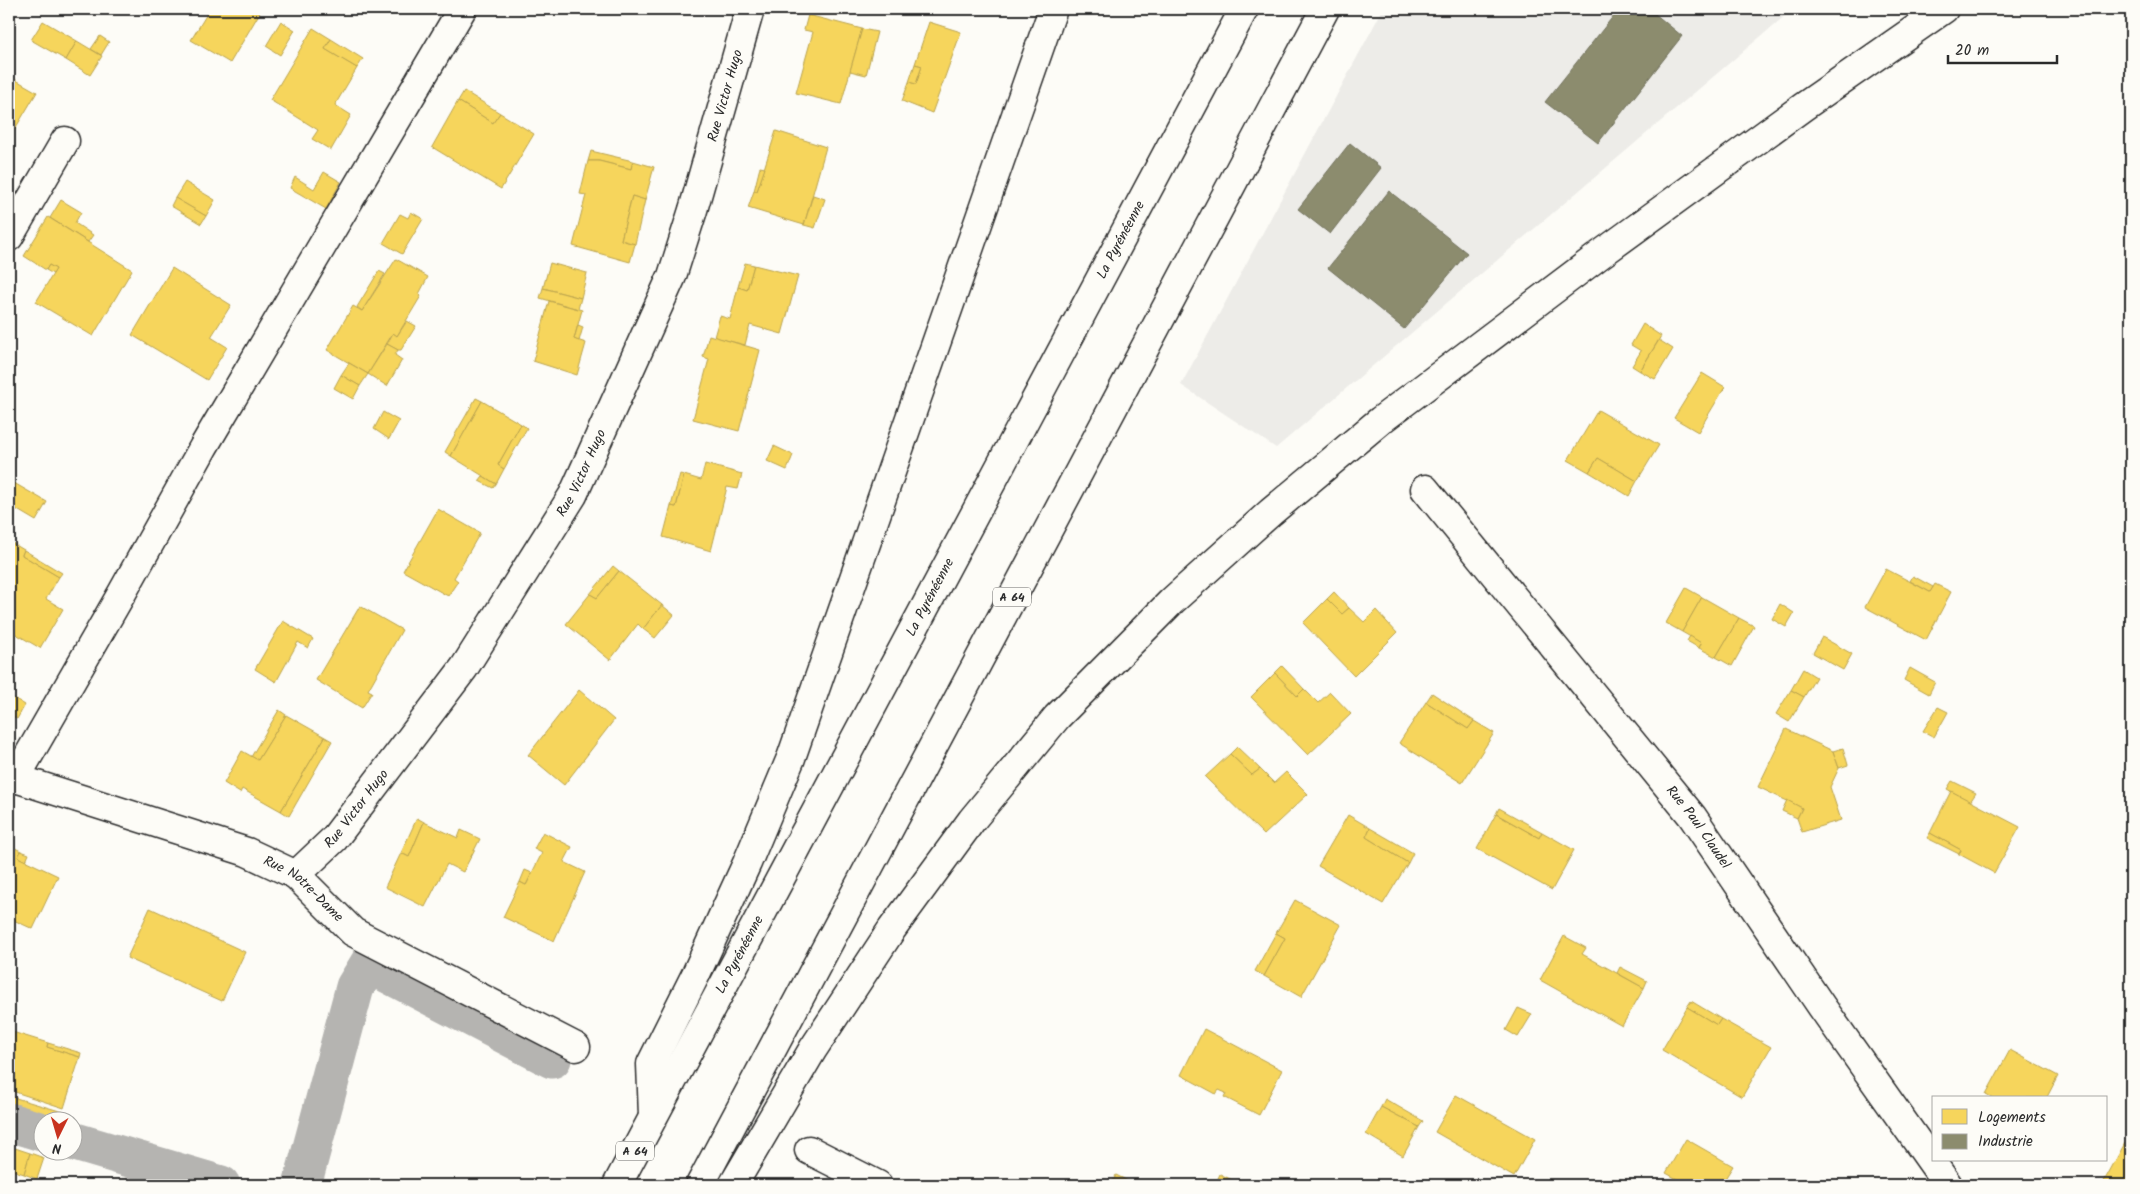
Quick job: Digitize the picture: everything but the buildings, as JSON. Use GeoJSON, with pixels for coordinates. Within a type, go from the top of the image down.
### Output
{"type":"FeatureCollection","features":[{"type":"Feature","properties":{"kind":"main road"},"geometry":{"type":"LineString","coordinates":[[12,777],[209,437],[462,9]]}},
{"type":"Feature","properties":{"kind":"main road","name":"Rue Victor Hugo"},"geometry":{"type":"LineString","coordinates":[[296,875],[334,839],[464,668],[573,495],[672,276],[750,9]]}},
{"type":"Feature","properties":{"kind":"main road"},"geometry":{"type":"LineString","coordinates":[[653,1117],[651,1064],[696,974],[743,872],[791,758],[1053,9]]}},
{"type":"Feature","properties":{"kind":"main road","name":"La Pyrénéenne"},"geometry":{"type":"LineString","coordinates":[[617,1185],[1244,9]]}},
{"type":"Feature","properties":{"kind":"main road","name":"A 64"},"geometry":{"type":"LineString","coordinates":[[700,1185],[1325,9]]}},
{"type":"Feature","properties":{"kind":"main road"},"geometry":{"type":"LineString","coordinates":[[734,1185],[813,1049],[892,929],[972,820],[1057,717],[1172,601],[1271,512],[1381,420],[1608,249],[1803,107],[1944,9]]}},
{"type":"Feature","properties":{"kind":"main road"},"geometry":{"type":"LineString","coordinates":[[9,237],[65,141]]}},
{"type":"Feature","properties":{"kind":"main road","name":"Rue Paul Claudel"},"geometry":{"type":"LineString","coordinates":[[1425,489],[1692,816],[1822,1007],[1948,1185]]}},
{"type":"Feature","properties":{"kind":"main road","name":"Rue Notre-Dame"},"geometry":{"type":"LineString","coordinates":[[12,777],[247,852],[296,875],[353,932],[576,1048]]}},
{"type":"Feature","properties":{"kind":"main road"},"geometry":{"type":"LineString","coordinates":[[808,1150],[878,1185]]}},
{"type":"Feature","properties":{"kind":"shaded area"},"geometry":{"type":"Polygon","coordinates":[[[1383,9],[1793,9],[1276,448],[1181,385],[1383,9]]]}},
{"type":"Feature","properties":{"kind":"waterway"},"geometry":{"type":"LineString","coordinates":[[302,1185],[355,987],[369,964],[552,1059]]}},
{"type":"Feature","properties":{"kind":"waterway"},"geometry":{"type":"LineString","coordinates":[[9,1122],[32,1129]]}},
{"type":"Feature","properties":{"kind":"waterway"},"geometry":{"type":"LineString","coordinates":[[82,1144],[221,1185]]}}]}
